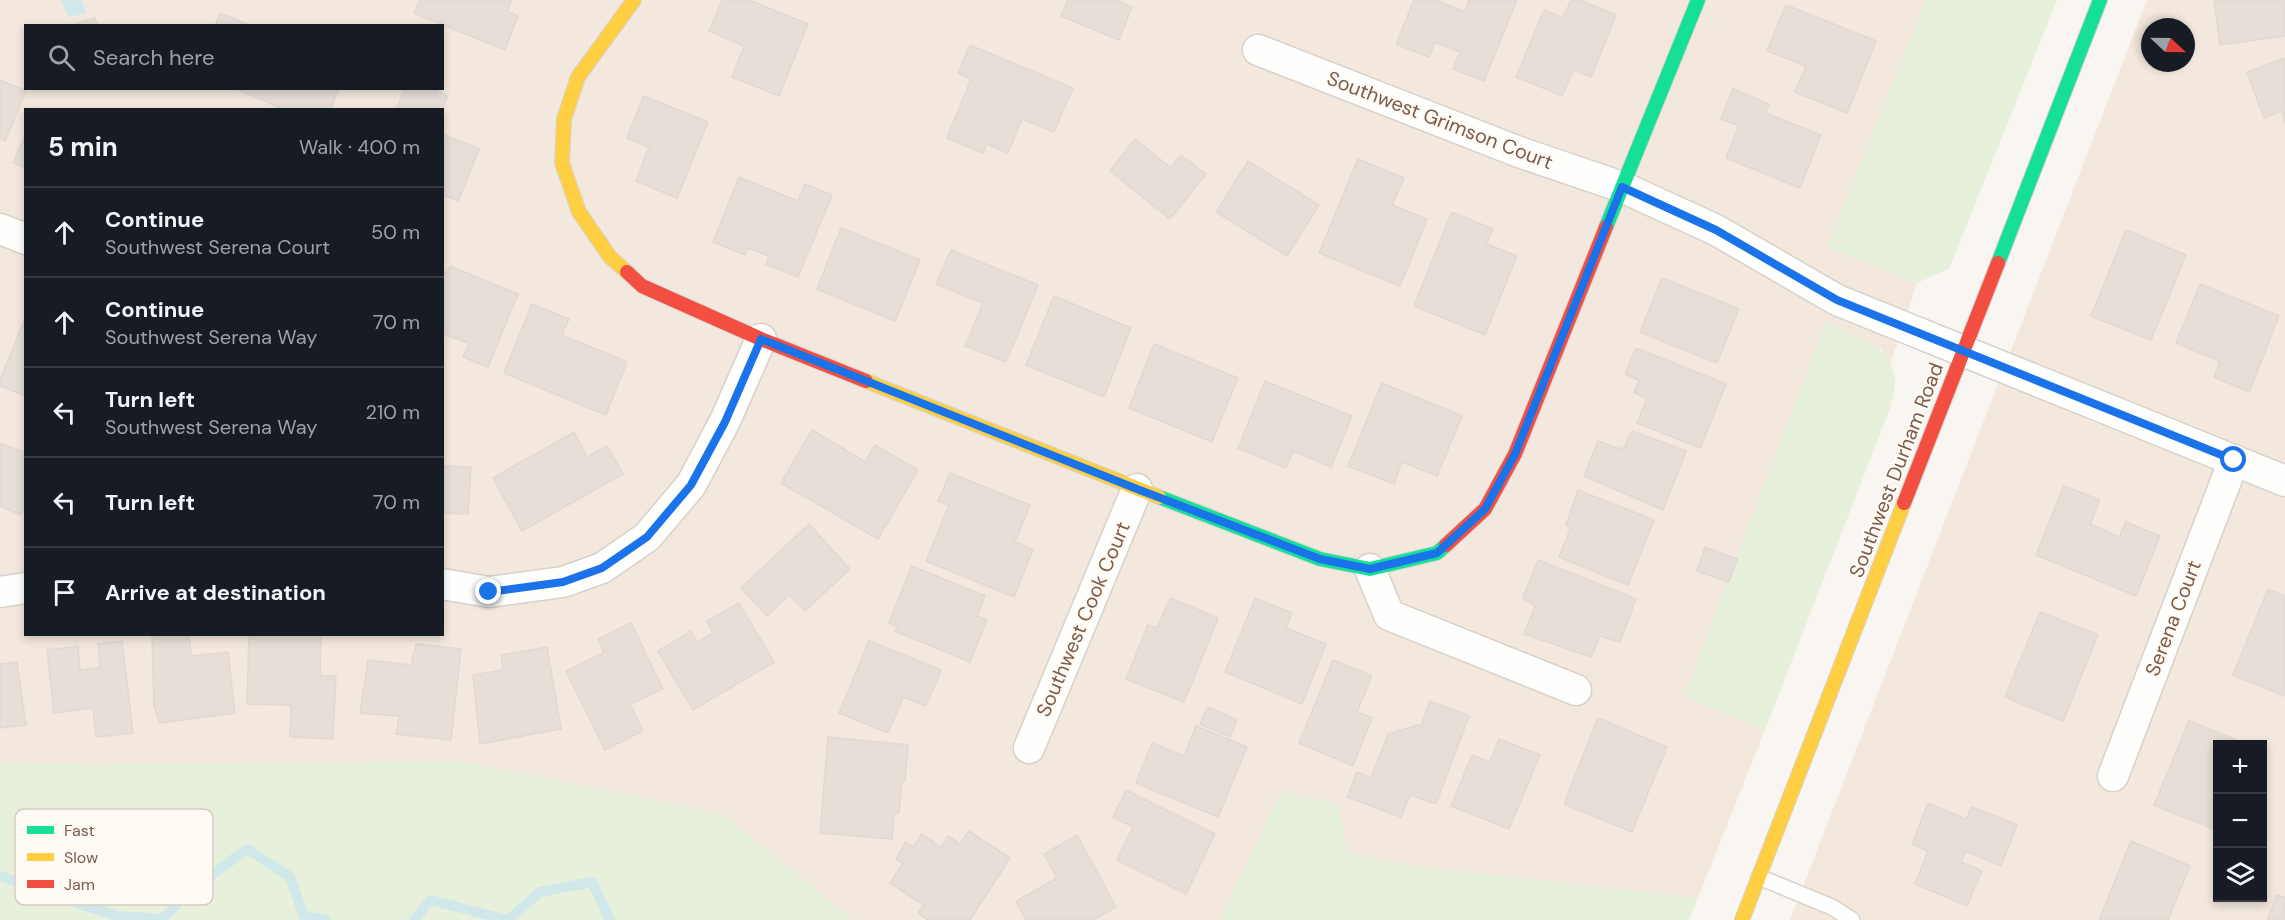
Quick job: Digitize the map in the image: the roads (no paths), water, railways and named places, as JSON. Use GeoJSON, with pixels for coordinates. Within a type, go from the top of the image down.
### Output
{"type":"FeatureCollection","features":[{"type":"Feature","properties":{"kind":"street"},"geometry":{"type":"LineString","coordinates":[[634,0],[578,77],[564,119],[562,163],[579,212],[610,257],[642,286],[761,339],[1137,489],[1320,559],[1370,569],[1437,553],[1485,509],[1515,454],[1698,0]]}},
{"type":"Feature","properties":{"kind":"street","name":"Southwest Durham Road"},"geometry":{"type":"LineString","coordinates":[[1742,920],[2100,0]]}},
{"type":"Feature","properties":{"kind":"street","name":"Southwest Grimson Court"},"geometry":{"type":"LineString","coordinates":[[1258,50],[1519,152],[1622,187],[1716,230],[1837,300],[2285,482]]}},
{"type":"Feature","properties":{"kind":"street"},"geometry":{"type":"LineString","coordinates":[[0,229],[24,238]]}},
{"type":"Feature","properties":{"kind":"street"},"geometry":{"type":"LineString","coordinates":[[444,584],[489,592],[563,582],[602,568],[647,537],[691,485],[725,422],[761,339]]}},
{"type":"Feature","properties":{"kind":"street","name":"Serena Court"},"geometry":{"type":"LineString","coordinates":[[2113,776],[2234,460]]}},
{"type":"Feature","properties":{"kind":"street","name":"Southwest Cook Court"},"geometry":{"type":"LineString","coordinates":[[1029,748],[1137,489]]}},
{"type":"Feature","properties":{"kind":"street"},"geometry":{"type":"LineString","coordinates":[[1370,569],[1389,615],[1576,690]]}},
{"type":"Feature","properties":{"kind":"street"},"geometry":{"type":"LineString","coordinates":[[0,592],[24,588]]}},
{"type":"Feature","properties":{"kind":"lane"},"geometry":{"type":"LineString","coordinates":[[1759,877],[1832,907],[1852,920]]}},
{"type":"Feature","properties":{"kind":"water"},"geometry":{"type":"Polygon","coordinates":[[[61,0],[81,0],[87,13],[68,17],[61,0]]]}},
{"type":"Feature","properties":{"kind":"waterway"},"geometry":{"type":"LineString","coordinates":[[213,874],[247,849],[290,877],[304,916],[325,920]]}},
{"type":"Feature","properties":{"kind":"waterway"},"geometry":{"type":"LineString","coordinates":[[0,876],[15,882]]}},
{"type":"Feature","properties":{"kind":"waterway"},"geometry":{"type":"LineString","coordinates":[[508,920],[540,892],[592,882],[610,920]]}},
{"type":"Feature","properties":{"kind":"waterway"},"geometry":{"type":"LineString","coordinates":[[414,920],[430,900],[508,920]]}},
{"type":"Feature","properties":{"kind":"waterway"},"geometry":{"type":"LineString","coordinates":[[82,905],[118,916],[163,919],[176,905]]}}]}
